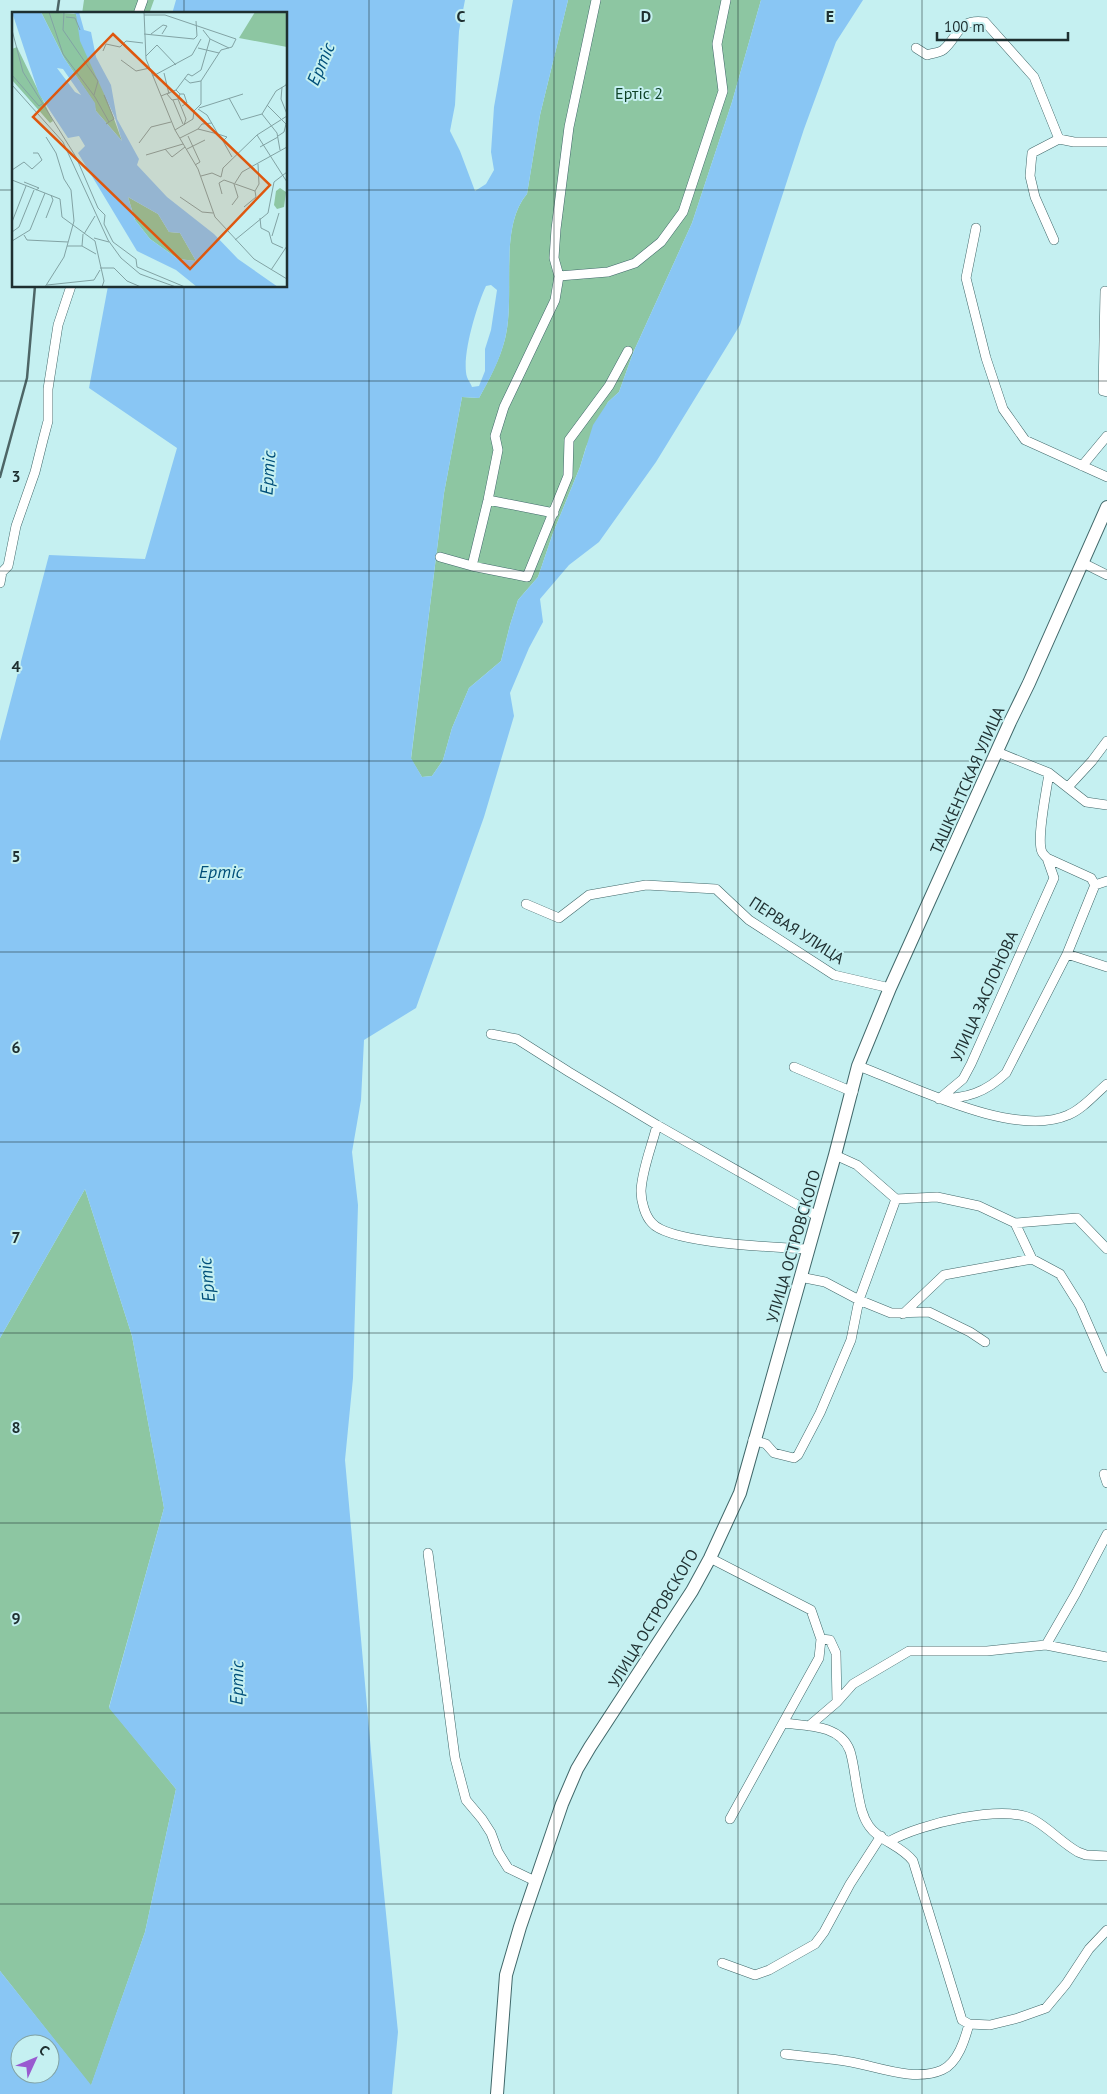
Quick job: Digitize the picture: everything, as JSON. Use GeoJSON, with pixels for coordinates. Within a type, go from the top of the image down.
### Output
{"type":"FeatureCollection","features":[{"type":"Feature","properties":{"kind":"main road","name":"ТАШКЕНТСКАЯ УЛИЦА"},"geometry":{"type":"LineString","coordinates":[[858,1066],[890,988],[1107,507]]}},
{"type":"Feature","properties":{"kind":"main road","name":"УЛИЦА ОСТРОВСКОГО"},"geometry":{"type":"LineString","coordinates":[[497,2094],[506,1975],[535,1881],[562,1804],[577,1770],[692,1591],[710,1558],[740,1493],[753,1440],[853,1092],[858,1066]]}},
{"type":"Feature","properties":{"kind":"street"},"geometry":{"type":"LineString","coordinates":[[139,12],[143,0]]}},
{"type":"Feature","properties":{"kind":"street"},"geometry":{"type":"LineString","coordinates":[[472,566],[498,450],[494,436],[504,406],[555,300],[559,276],[554,258],[557,220],[569,127],[596,0]]}},
{"type":"Feature","properties":{"kind":"street"},"geometry":{"type":"LineString","coordinates":[[559,276],[608,272],[634,263],[661,242],[683,212],[723,91],[717,44],[726,0]]}},
{"type":"Feature","properties":{"kind":"street"},"geometry":{"type":"LineString","coordinates":[[916,48],[928,55],[942,51],[954,34],[963,27],[974,21],[985,22],[1034,77],[1059,139]]}},
{"type":"Feature","properties":{"kind":"street"},"geometry":{"type":"LineString","coordinates":[[1054,240],[1035,197],[1030,176],[1032,154],[1059,139],[1074,142],[1107,142]]}},
{"type":"Feature","properties":{"kind":"street"},"geometry":{"type":"LineString","coordinates":[[976,228],[966,278],[986,358],[1003,409],[1025,440],[1107,477]]}},
{"type":"Feature","properties":{"kind":"street"},"geometry":{"type":"LineString","coordinates":[[0,583],[2,572],[8,566],[16,526],[35,472],[48,421],[48,389],[58,325],[70,288]]}},
{"type":"Feature","properties":{"kind":"street"},"geometry":{"type":"LineString","coordinates":[[1105,291],[1103,391],[1107,392]]}},
{"type":"Feature","properties":{"kind":"street"},"geometry":{"type":"LineString","coordinates":[[440,557],[472,566],[527,577],[568,476],[569,440],[609,386],[628,351]]}},
{"type":"Feature","properties":{"kind":"street"},"geometry":{"type":"LineString","coordinates":[[1082,466],[1107,436]]}},
{"type":"Feature","properties":{"kind":"street"},"geometry":{"type":"LineString","coordinates":[[488,500],[554,513]]}},
{"type":"Feature","properties":{"kind":"street"},"geometry":{"type":"LineString","coordinates":[[1083,563],[1107,575]]}},
{"type":"Feature","properties":{"kind":"street"},"geometry":{"type":"LineString","coordinates":[[1068,787],[1092,762],[1107,741]]}},
{"type":"Feature","properties":{"kind":"street"},"geometry":{"type":"LineString","coordinates":[[997,752],[1050,773],[1086,802],[1107,805]]}},
{"type":"Feature","properties":{"kind":"street","name":"УЛИЦА ЗАСЛОНОВА"},"geometry":{"type":"LineString","coordinates":[[939,1098],[963,1079],[1054,878],[1047,858],[1042,852],[1041,843],[1050,773]]}},
{"type":"Feature","properties":{"kind":"street"},"geometry":{"type":"LineString","coordinates":[[939,1098],[960,1098],[978,1092],[993,1085],[1006,1073],[1067,954],[1094,885],[1091,878],[1047,858]]}},
{"type":"Feature","properties":{"kind":"street"},"geometry":{"type":"LineString","coordinates":[[1094,885],[1107,881]]}},
{"type":"Feature","properties":{"kind":"street","name":"ПЕРВАЯ УЛИЦА"},"geometry":{"type":"LineString","coordinates":[[526,904],[559,918],[589,894],[646,885],[716,889],[749,920],[834,975],[890,988]]}},
{"type":"Feature","properties":{"kind":"street"},"geometry":{"type":"LineString","coordinates":[[1067,954],[1107,967]]}},
{"type":"Feature","properties":{"kind":"street"},"geometry":{"type":"LineString","coordinates":[[491,1034],[517,1039],[657,1125],[817,1216]]}},
{"type":"Feature","properties":{"kind":"street"},"geometry":{"type":"LineString","coordinates":[[858,1066],[939,1098],[1014,1121],[1056,1120],[1070,1114],[1107,1084]]}},
{"type":"Feature","properties":{"kind":"street"},"geometry":{"type":"LineString","coordinates":[[794,1067],[853,1092]]}},
{"type":"Feature","properties":{"kind":"street"},"geometry":{"type":"LineString","coordinates":[[657,1125],[644,1172],[641,1192],[643,1207],[652,1224],[673,1235],[714,1243],[808,1249]]}},
{"type":"Feature","properties":{"kind":"street"},"geometry":{"type":"LineString","coordinates":[[835,1155],[857,1164],[896,1199],[937,1197],[979,1206],[1015,1223],[1077,1218],[1107,1249]]}},
{"type":"Feature","properties":{"kind":"street"},"geometry":{"type":"LineString","coordinates":[[753,1440],[766,1444],[774,1453],[794,1458],[798,1455],[820,1413],[851,1340],[859,1300],[896,1199]]}},
{"type":"Feature","properties":{"kind":"street"},"geometry":{"type":"LineString","coordinates":[[1015,1223],[1032,1259],[1060,1274],[1080,1306],[1107,1368]]}},
{"type":"Feature","properties":{"kind":"street"},"geometry":{"type":"LineString","coordinates":[[903,1314],[944,1275],[1032,1259]]}},
{"type":"Feature","properties":{"kind":"street"},"geometry":{"type":"LineString","coordinates":[[800,1277],[825,1282],[859,1300],[891,1313],[929,1312],[970,1332],[985,1342]]}},
{"type":"Feature","properties":{"kind":"street"},"geometry":{"type":"LineString","coordinates":[[1107,1475],[1104,1474],[1107,1483]]}},
{"type":"Feature","properties":{"kind":"street"},"geometry":{"type":"LineString","coordinates":[[1046,1645],[1107,1534]]}},
{"type":"Feature","properties":{"kind":"street"},"geometry":{"type":"LineString","coordinates":[[428,1553],[455,1758],[466,1800],[491,1833],[498,1852],[508,1868],[535,1881]]}},
{"type":"Feature","properties":{"kind":"street"},"geometry":{"type":"LineString","coordinates":[[710,1558],[811,1610],[821,1639],[819,1658],[730,1819]]}},
{"type":"Feature","properties":{"kind":"street"},"geometry":{"type":"LineString","coordinates":[[821,1639],[830,1640],[836,1653],[836,1702]]}},
{"type":"Feature","properties":{"kind":"street"},"geometry":{"type":"LineString","coordinates":[[809,1726],[853,1684],[909,1652],[987,1651],[1046,1645],[1107,1657]]}},
{"type":"Feature","properties":{"kind":"street"},"geometry":{"type":"LineString","coordinates":[[783,1723],[826,1729],[844,1741],[850,1751],[864,1816],[876,1834],[907,1853],[913,1861],[965,2022],[965,2038],[952,2061],[944,2070],[928,2073],[894,2073],[850,2062],[786,2054]]}},
{"type":"Feature","properties":{"kind":"street"},"geometry":{"type":"LineString","coordinates":[[722,1963],[755,1974],[769,1970],[815,1944],[824,1932],[850,1884],[886,1839],[913,1830],[984,1815],[1012,1813],[1034,1820],[1078,1852],[1086,1855],[1107,1856]]}},
{"type":"Feature","properties":{"kind":"street"},"geometry":{"type":"LineString","coordinates":[[965,2022],[990,2025],[1046,2008],[1066,1984],[1089,1949],[1107,1930]]}},
{"type":"Feature","properties":{"kind":"green space"},"geometry":{"type":"Polygon","coordinates":[[[84,0],[154,0],[150,12],[82,12],[84,0]]]}},
{"type":"Feature","properties":{"kind":"green space","name":"Ертіс 2"},"geometry":{"type":"Polygon","coordinates":[[[568,0],[761,0],[732,102],[692,223],[633,353],[619,392],[608,402],[586,447],[538,577],[518,600],[501,661],[469,688],[452,728],[443,760],[432,776],[422,777],[411,759],[444,493],[462,397],[479,398],[503,347],[508,322],[510,243],[513,225],[518,208],[527,194],[540,115],[568,0]]]}},
{"type":"Feature","properties":{"kind":"green space"},"geometry":{"type":"Polygon","coordinates":[[[85,1189],[132,1336],[164,1508],[109,1707],[176,1789],[145,1932],[91,2086],[60,2047],[60,2034],[50,2034],[0,1971],[0,1338],[85,1189]]]}},
{"type":"Feature","properties":{"kind":"water","name":"Ертіс"},"geometry":{"type":"Polygon","coordinates":[[[176,0],[465,0],[459,31],[455,105],[450,131],[460,151],[475,191],[486,184],[494,170],[491,152],[494,107],[513,0],[568,0],[540,115],[527,194],[518,208],[513,225],[510,243],[508,322],[503,347],[479,398],[462,397],[444,493],[411,758],[422,777],[432,776],[443,760],[452,728],[469,688],[501,661],[518,600],[538,577],[553,533],[580,467],[593,425],[608,402],[619,392],[633,353],[692,223],[732,102],[761,0],[863,0],[836,42],[804,129],[740,325],[656,462],[599,542],[569,565],[540,599],[543,622],[529,648],[510,693],[514,716],[484,817],[416,1008],[364,1040],[361,1100],[352,1152],[358,1205],[353,1378],[345,1460],[398,2032],[392,2094],[0,2094],[0,1971],[50,2034],[10,2034],[10,2084],[60,2084],[60,2046],[91,2085],[145,1932],[176,1789],[109,1708],[164,1508],[132,1336],[85,1189],[0,1338],[0,741],[49,555],[145,559],[177,448],[89,388],[108,288],[288,288],[288,12],[173,12],[176,0]],[[491,285],[486,286],[482,295],[468,344],[466,368],[467,377],[472,387],[479,386],[485,371],[485,349],[491,330],[497,290],[491,285]]]}},
{"type":"Feature","properties":{"kind":"railway"},"geometry":{"type":"LineString","coordinates":[[57,12],[59,0]]}},
{"type":"Feature","properties":{"kind":"railway"},"geometry":{"type":"LineString","coordinates":[[0,477],[27,378],[35,288]]}}]}
